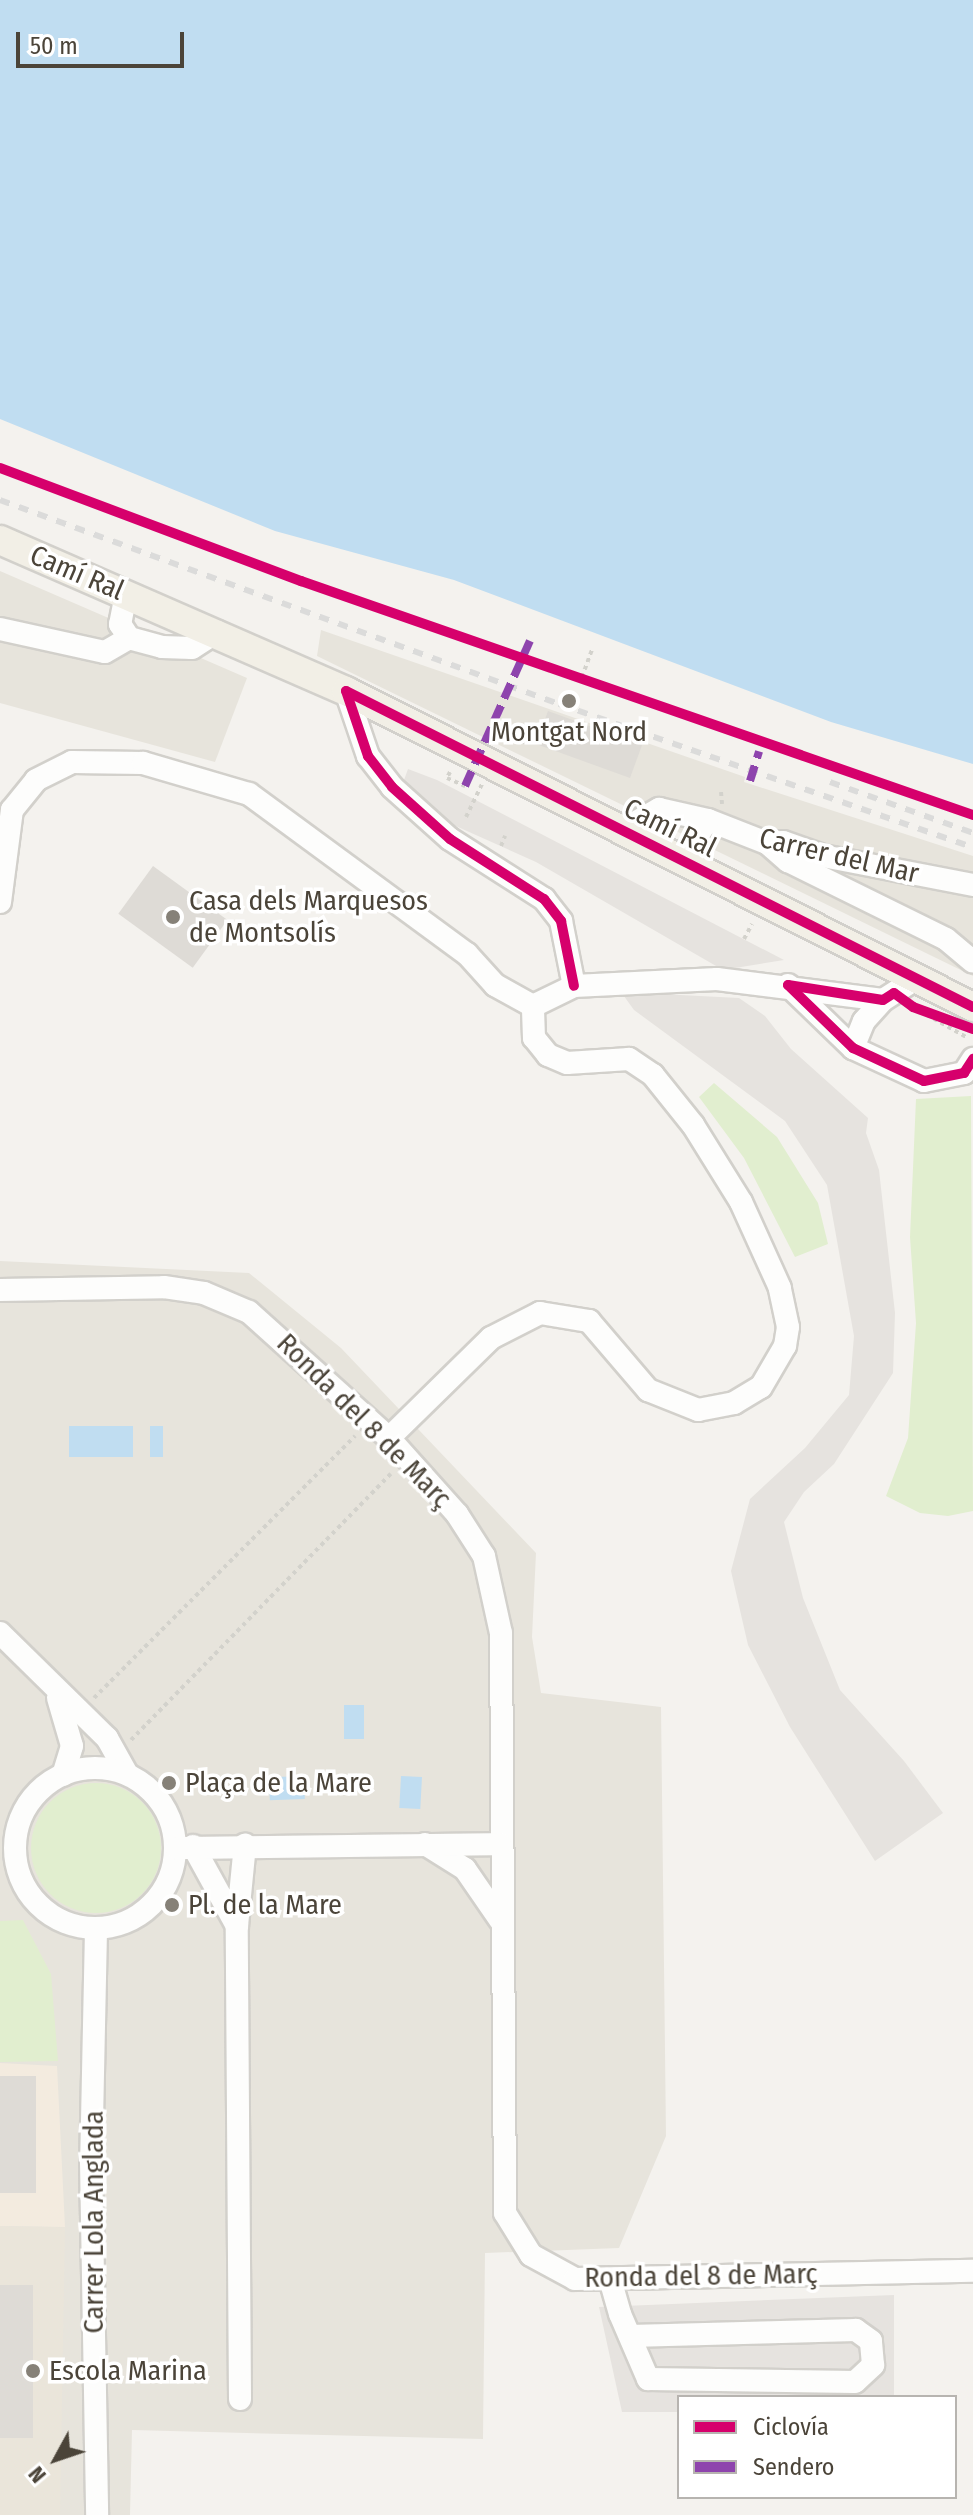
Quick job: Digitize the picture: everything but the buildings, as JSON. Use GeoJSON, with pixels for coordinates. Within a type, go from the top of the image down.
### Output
{"type":"FeatureCollection","features":[{"type":"Feature","properties":{"kind":"main road","name":"Camí Ral"},"geometry":{"type":"LineString","coordinates":[[0,540],[217,632],[346,691],[919,977],[973,1007]]}},
{"type":"Feature","properties":{"kind":"street"},"geometry":{"type":"LineString","coordinates":[[126,594],[120,624],[129,638],[162,647],[192,648],[217,632]]}},
{"type":"Feature","properties":{"kind":"street"},"geometry":{"type":"LineString","coordinates":[[0,629],[105,652],[129,638]]}},
{"type":"Feature","properties":{"kind":"street"},"geometry":{"type":"LineString","coordinates":[[346,691],[368,756],[392,787],[450,839],[544,899],[561,921],[574,986]]}},
{"type":"Feature","properties":{"kind":"street"},"geometry":{"type":"LineString","coordinates":[[0,902],[12,810],[36,780],[72,762],[143,763],[249,794],[467,954],[495,985],[533,1006]]}},
{"type":"Feature","properties":{"kind":"street","name":"Carrer del Mar"},"geometry":{"type":"LineString","coordinates":[[622,830],[659,809],[708,820],[767,843],[783,842],[823,856],[973,885]]}},
{"type":"Feature","properties":{"kind":"street"},"geometry":{"type":"LineString","coordinates":[[681,860],[708,820]]}},
{"type":"Feature","properties":{"kind":"street"},"geometry":{"type":"LineString","coordinates":[[767,843],[788,861],[946,939],[973,962]]}},
{"type":"Feature","properties":{"kind":"street"},"geometry":{"type":"LineString","coordinates":[[853,1048],[864,1021],[883,1000],[919,977]]}},
{"type":"Feature","properties":{"kind":"street"},"geometry":{"type":"LineString","coordinates":[[533,1006],[574,986],[717,979],[788,985],[883,1000]]}},
{"type":"Feature","properties":{"kind":"street"},"geometry":{"type":"LineString","coordinates":[[788,985],[853,1048],[924,1081],[964,1073],[973,1059]]}},
{"type":"Feature","properties":{"kind":"street"},"geometry":{"type":"LineString","coordinates":[[389,1438],[491,1338],[540,1313],[589,1321],[648,1390],[698,1410],[734,1403],[761,1387],[785,1346],[788,1327],[780,1288],[741,1202],[693,1125],[653,1075],[629,1059],[567,1063],[548,1055],[534,1038],[533,1006]]}},
{"type":"Feature","properties":{"kind":"street","name":"Ronda del 8 de Març"},"geometry":{"type":"LineString","coordinates":[[0,1290],[164,1287],[226,1300],[268,1326],[389,1438],[457,1514],[484,1556],[494,1584],[501,1633],[504,1750],[500,1844],[504,1928],[505,2213],[520,2243],[559,2274],[610,2279],[973,2271]]}},
{"type":"Feature","properties":{"kind":"street"},"geometry":{"type":"LineString","coordinates":[[0,1633],[107,1738],[127,1774],[162,1804],[185,1847],[237,1926]]}},
{"type":"Feature","properties":{"kind":"street"},"geometry":{"type":"LineString","coordinates":[[50,1683],[71,1727],[70,1761],[63,1775],[19,1817],[7,1852],[35,1899],[55,1917],[96,1930],[119,1925],[160,1892],[185,1847]]}},
{"type":"Feature","properties":{"kind":"street"},"geometry":{"type":"LineString","coordinates":[[63,1775],[105,1767],[127,1774]]}},
{"type":"Feature","properties":{"kind":"street"},"geometry":{"type":"LineString","coordinates":[[185,1847],[245,1844],[500,1844]]}},
{"type":"Feature","properties":{"kind":"street"},"geometry":{"type":"LineString","coordinates":[[240,2399],[237,1926],[245,1844]]}},
{"type":"Feature","properties":{"kind":"street","name":"Ronda del 8 de Març"},"geometry":{"type":"LineString","coordinates":[[424,1844],[479,1883],[504,1928]]}},
{"type":"Feature","properties":{"kind":"street","name":"Carrer Lola Anglada"},"geometry":{"type":"LineString","coordinates":[[96,1930],[91,2162],[97,2515]]}},
{"type":"Feature","properties":{"kind":"street"},"geometry":{"type":"LineString","coordinates":[[610,2279],[630,2336],[648,2379],[855,2382],[873,2365],[871,2341],[856,2330],[630,2336]]}},
{"type":"Feature","properties":{"kind":"path"},"geometry":{"type":"LineString","coordinates":[[0,468],[301,581],[970,814]]}},
{"type":"Feature","properties":{"kind":"path"},"geometry":{"type":"LineString","coordinates":[[582,677],[592,649]]}},
{"type":"Feature","properties":{"kind":"path"},"geometry":{"type":"LineString","coordinates":[[494,724],[525,735],[522,744]]}},
{"type":"Feature","properties":{"kind":"path"},"geometry":{"type":"LineString","coordinates":[[447,778],[465,786]]}},
{"type":"Feature","properties":{"kind":"path"},"geometry":{"type":"LineString","coordinates":[[466,817],[481,784],[492,785]]}},
{"type":"Feature","properties":{"kind":"path"},"geometry":{"type":"LineString","coordinates":[[502,843],[505,836]]}},
{"type":"Feature","properties":{"kind":"path"},"geometry":{"type":"LineString","coordinates":[[744,939],[756,917]]}},
{"type":"Feature","properties":{"kind":"path"},"geometry":{"type":"LineString","coordinates":[[913,1007],[954,1029]]}},
{"type":"Feature","properties":{"kind":"path"},"geometry":{"type":"LineString","coordinates":[[90,1703],[355,1436]]}},
{"type":"Feature","properties":{"kind":"path"},"geometry":{"type":"LineString","coordinates":[[129,1741],[391,1474]]}},
{"type":"Feature","properties":{"kind":"shaded area"},"geometry":{"type":"Polygon","coordinates":[[[0,571],[247,678],[215,762],[0,703],[0,571]]]}},
{"type":"Feature","properties":{"kind":"shaded area"},"geometry":{"type":"Polygon","coordinates":[[[321,630],[745,777],[744,782],[973,856],[973,976],[317,656],[321,630]]]}},
{"type":"Feature","properties":{"kind":"shaded area"},"geometry":{"type":"Polygon","coordinates":[[[408,769],[437,780],[784,960],[723,970],[536,862],[449,823],[404,780],[408,769]]]}},
{"type":"Feature","properties":{"kind":"shaded area"},"geometry":{"type":"Polygon","coordinates":[[[621,992],[739,998],[765,1016],[791,1049],[868,1118],[866,1133],[879,1170],[895,1313],[893,1373],[834,1464],[804,1492],[784,1522],[803,1598],[840,1690],[904,1761],[943,1813],[875,1861],[790,1727],[748,1645],[731,1571],[750,1499],[805,1448],[849,1395],[854,1336],[827,1185],[785,1121],[634,1010],[621,992]]]}},
{"type":"Feature","properties":{"kind":"shaded area"},"geometry":{"type":"Polygon","coordinates":[[[0,1261],[249,1273],[341,1348],[536,1553],[532,1637],[541,1693],[661,1707],[666,2136],[619,2248],[485,2253],[483,2439],[132,2430],[130,2515],[0,2515],[0,1261]]]}},
{"type":"Feature","properties":{"kind":"shaded area"},"geometry":{"type":"Polygon","coordinates":[[[0,2063],[57,2066],[65,2227],[0,2226],[0,2063]]]}},
{"type":"Feature","properties":{"kind":"shaded area","name":"Escola Marina"},"geometry":{"type":"Polygon","coordinates":[[[0,2226],[65,2227],[60,2515],[0,2515],[0,2226]]]}},
{"type":"Feature","properties":{"kind":"shaded area"},"geometry":{"type":"Polygon","coordinates":[[[894,2295],[894,2395],[677,2395],[677,2412],[622,2412],[599,2307],[894,2295]]]}},
{"type":"Feature","properties":{"kind":"green space"},"geometry":{"type":"Polygon","coordinates":[[[714,1083],[777,1137],[818,1203],[828,1244],[795,1257],[744,1158],[699,1097],[714,1083]]]}},
{"type":"Feature","properties":{"kind":"green space"},"geometry":{"type":"Polygon","coordinates":[[[971,1096],[973,1511],[948,1516],[920,1513],[886,1496],[908,1438],[916,1323],[910,1237],[916,1099],[971,1096]]]}},
{"type":"Feature","properties":{"kind":"green space"},"geometry":{"type":"Polygon","coordinates":[[[96,1783],[121,1788],[142,1802],[156,1823],[161,1848],[156,1873],[142,1894],[121,1908],[96,1913],[71,1908],[50,1894],[36,1873],[31,1848],[36,1823],[50,1802],[71,1788],[96,1783]]]}},
{"type":"Feature","properties":{"kind":"green space"},"geometry":{"type":"Polygon","coordinates":[[[23,1920],[51,1974],[58,2061],[0,2062],[0,1921],[23,1920]]]}},
{"type":"Feature","properties":{"kind":"water"},"geometry":{"type":"Polygon","coordinates":[[[0,0],[973,0],[973,764],[831,722],[454,580],[275,531],[0,419],[0,0]]]}},
{"type":"Feature","properties":{"kind":"water"},"geometry":{"type":"Polygon","coordinates":[[[69,1426],[133,1426],[133,1457],[69,1457],[69,1426]]]}},
{"type":"Feature","properties":{"kind":"water"},"geometry":{"type":"Polygon","coordinates":[[[150,1426],[163,1426],[163,1457],[150,1457],[150,1426]]]}},
{"type":"Feature","properties":{"kind":"water"},"geometry":{"type":"Polygon","coordinates":[[[344,1705],[364,1705],[364,1739],[344,1739],[344,1705]]]}},
{"type":"Feature","properties":{"kind":"water"},"geometry":{"type":"Polygon","coordinates":[[[304,1776],[305,1799],[270,1800],[269,1777],[304,1776]]]}},
{"type":"Feature","properties":{"kind":"water"},"geometry":{"type":"Polygon","coordinates":[[[401,1776],[422,1777],[420,1809],[399,1808],[401,1776]]]}},
{"type":"Feature","properties":{"kind":"railway"},"geometry":{"type":"LineString","coordinates":[[0,500],[559,704],[973,847]]}},
{"type":"Feature","properties":{"kind":"railway"},"geometry":{"type":"LineString","coordinates":[[830,782],[973,833]]}},
{"type":"Feature","properties":{"kind":"marked path"},"geometry":{"type":"LineString","coordinates":[[465,786],[530,641]]}},
{"type":"Feature","properties":{"kind":"marked path"},"geometry":{"type":"LineString","coordinates":[[750,781],[759,751]]}},
{"type":"Feature","properties":{"kind":"cycle path"},"geometry":{"type":"LineString","coordinates":[[0,468],[301,581],[973,815]]}},
{"type":"Feature","properties":{"kind":"cycle path"},"geometry":{"type":"LineString","coordinates":[[346,691],[973,1007]]}},
{"type":"Feature","properties":{"kind":"cycle path"},"geometry":{"type":"LineString","coordinates":[[346,691],[368,756],[392,787],[450,839],[544,899],[561,921],[574,986]]}},
{"type":"Feature","properties":{"kind":"cycle path"},"geometry":{"type":"LineString","coordinates":[[788,985],[853,1048],[924,1081],[964,1073],[973,1059]]}},
{"type":"Feature","properties":{"kind":"cycle path"},"geometry":{"type":"LineString","coordinates":[[788,985],[883,1000],[894,993],[913,1007],[973,1029]]}},
{"type":"Feature","properties":{"kind":"place","name":"Montgat Nord"},"geometry":{"type":"Point","coordinates":[569,701]}},
{"type":"Feature","properties":{"kind":"place","name":"Casa dels Marquesos de Montsolís"},"geometry":{"type":"Point","coordinates":[173,917]}},
{"type":"Feature","properties":{"kind":"place","name":"Plaça de la Mare"},"geometry":{"type":"Point","coordinates":[169,1783]}},
{"type":"Feature","properties":{"kind":"place","name":"Pl. de la Mare"},"geometry":{"type":"Point","coordinates":[172,1905]}},
{"type":"Feature","properties":{"kind":"place","name":"Escola Marina"},"geometry":{"type":"Point","coordinates":[33,2371]}}]}
